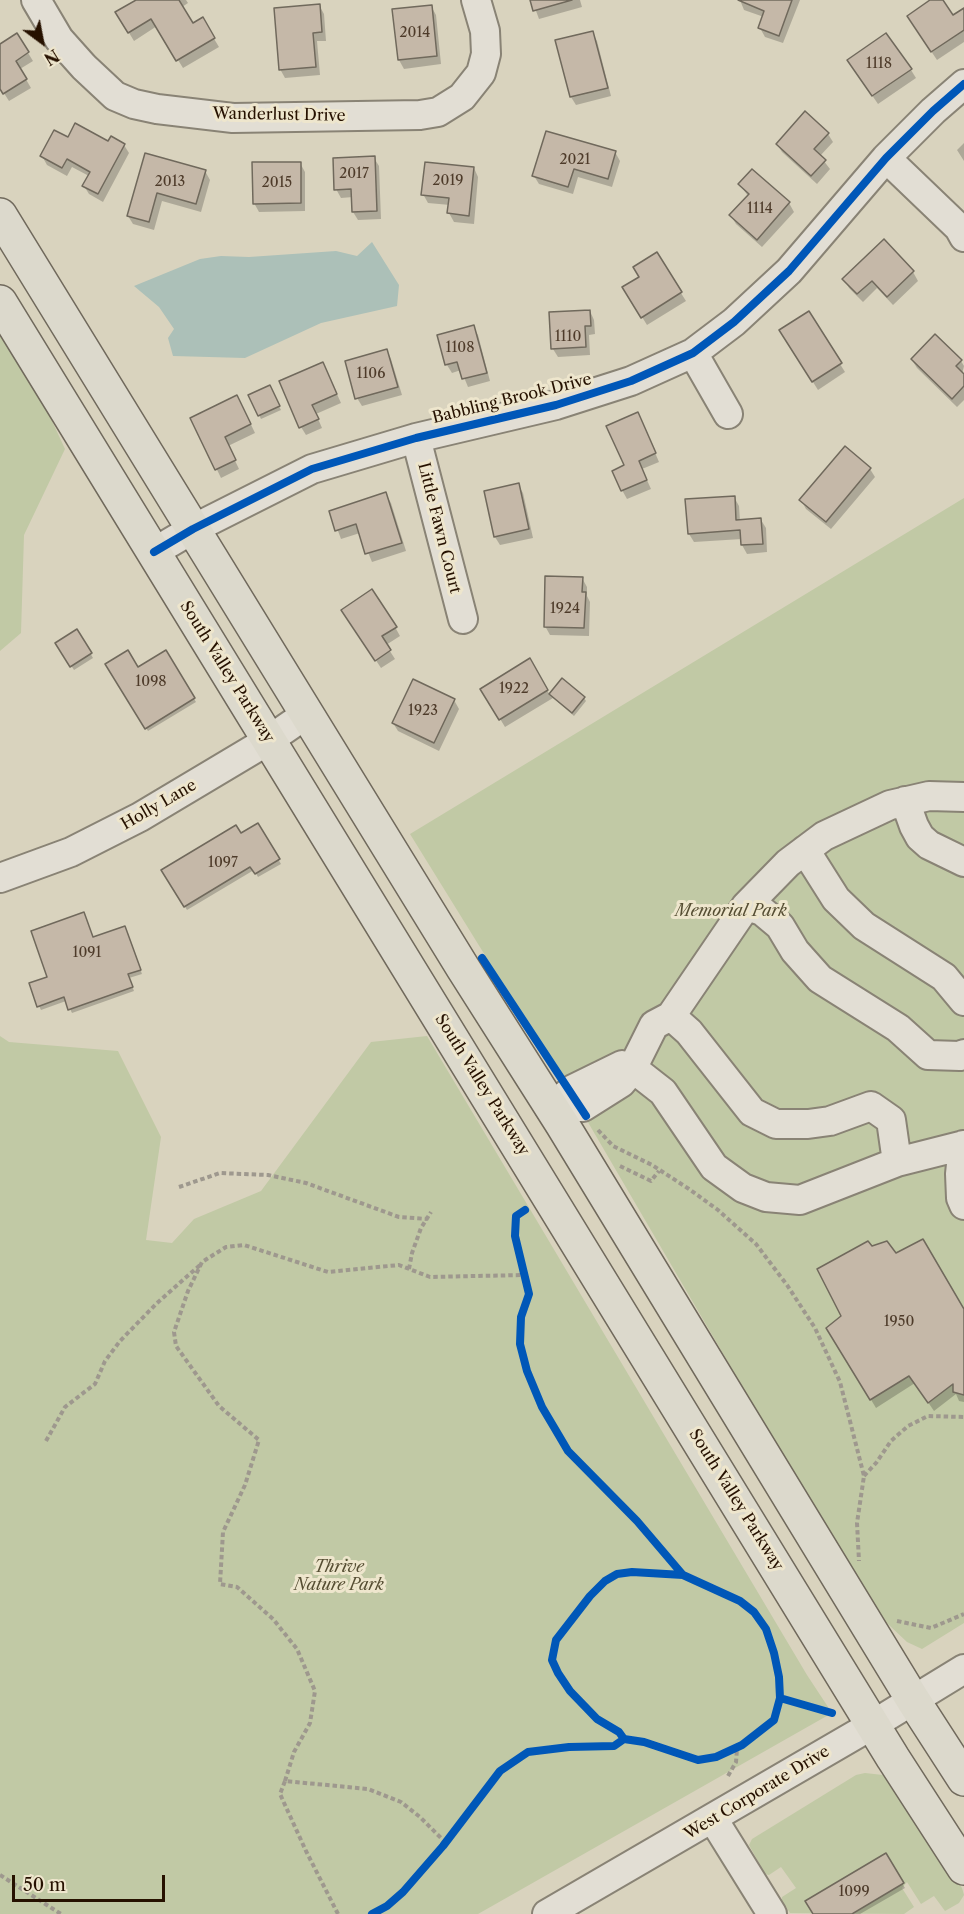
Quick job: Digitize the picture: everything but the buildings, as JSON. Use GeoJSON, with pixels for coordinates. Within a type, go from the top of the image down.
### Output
{"type":"FeatureCollection","features":[{"type":"Feature","properties":{"kind":"main road"},"geometry":{"type":"LineString","coordinates":[[0,214],[383,838],[562,1124],[913,1700],[964,1779]]}},
{"type":"Feature","properties":{"kind":"main road","name":"South Valley Parkway"},"geometry":{"type":"LineString","coordinates":[[0,302],[911,1786],[964,1868]]}},
{"type":"Feature","properties":{"kind":"main road"},"geometry":{"type":"LineString","coordinates":[[512,1134],[550,1108]]}},
{"type":"Feature","properties":{"kind":"street","name":"Wanderlust Drive"},"geometry":{"type":"LineString","coordinates":[[36,0],[60,39],[84,67],[115,96],[134,104],[157,109],[233,118],[420,115],[438,112],[462,96],[481,73],[486,54],[485,31],[476,0]]}},
{"type":"Feature","properties":{"kind":"street","name":"Babbling Brook Drive"},"geometry":{"type":"LineString","coordinates":[[154,552],[193,529],[312,469],[416,438],[556,405],[631,381],[693,353],[734,322],[789,271],[886,158],[964,84]]}},
{"type":"Feature","properties":{"kind":"street"},"geometry":{"type":"LineString","coordinates":[[886,158],[959,228],[964,237]]}},
{"type":"Feature","properties":{"kind":"street"},"geometry":{"type":"LineString","coordinates":[[693,353],[728,414]]}},
{"type":"Feature","properties":{"kind":"street","name":"Little Fawn Court"},"geometry":{"type":"LineString","coordinates":[[416,438],[463,619]]}},
{"type":"Feature","properties":{"kind":"street","name":"Holly Lane"},"geometry":{"type":"LineString","coordinates":[[0,878],[71,852],[130,822],[269,741],[308,713]]}},
{"type":"Feature","properties":{"kind":"street"},"geometry":{"type":"LineString","coordinates":[[631,1071],[654,1025],[670,1016],[746,906],[788,863],[824,836],[890,806],[929,796],[964,797]]}},
{"type":"Feature","properties":{"kind":"street"},"geometry":{"type":"LineString","coordinates":[[905,801],[920,837],[964,862]]}},
{"type":"Feature","properties":{"kind":"street"},"geometry":{"type":"LineString","coordinates":[[805,850],[836,899],[864,926],[944,977],[964,1001]]}},
{"type":"Feature","properties":{"kind":"street"},"geometry":{"type":"LineString","coordinates":[[746,906],[762,911],[780,926],[795,951],[820,979],[898,1028],[928,1055],[960,1056],[964,1054]]}},
{"type":"Feature","properties":{"kind":"street"},"geometry":{"type":"LineString","coordinates":[[670,1016],[689,1032],[752,1112],[776,1124],[808,1124],[830,1121],[871,1106],[891,1120],[897,1162]]}},
{"type":"Feature","properties":{"kind":"street"},"geometry":{"type":"LineString","coordinates":[[550,1108],[573,1089],[622,1065],[640,1074],[663,1092],[714,1167],[743,1188],[766,1197],[800,1200],[897,1162],[964,1145],[960,1174],[961,1198],[964,1205]]}},
{"type":"Feature","properties":{"kind":"street","name":"West Corporate Drive"},"geometry":{"type":"LineString","coordinates":[[547,1914],[713,1819],[964,1669]]}},
{"type":"Feature","properties":{"kind":"street"},"geometry":{"type":"LineString","coordinates":[[713,1819],[772,1914]]}},
{"type":"Feature","properties":{"kind":"path"},"geometry":{"type":"LineString","coordinates":[[593,1124],[613,1146],[652,1165],[689,1189],[718,1210],[756,1244],[787,1285],[815,1328],[840,1382],[864,1476],[857,1523],[860,1570]]}},
{"type":"Feature","properties":{"kind":"path"},"geometry":{"type":"LineString","coordinates":[[616,1162],[621,1167],[651,1181],[659,1171]]}},
{"type":"Feature","properties":{"kind":"path"},"geometry":{"type":"LineString","coordinates":[[179,1187],[220,1173],[268,1175],[306,1183],[399,1217],[427,1219]]}},
{"type":"Feature","properties":{"kind":"path"},"geometry":{"type":"LineString","coordinates":[[525,1210],[516,1216],[515,1236],[529,1294],[521,1317],[520,1344],[527,1371],[542,1407],[568,1450],[658,1544]]}},
{"type":"Feature","properties":{"kind":"path"},"geometry":{"type":"LineString","coordinates":[[409,1269],[421,1228],[432,1212]]}},
{"type":"Feature","properties":{"kind":"path"},"geometry":{"type":"LineString","coordinates":[[46,1441],[65,1407],[95,1384],[105,1361],[120,1341],[202,1262],[226,1247],[244,1245],[328,1272],[399,1265],[430,1277],[524,1275]]}},
{"type":"Feature","properties":{"kind":"path"},"geometry":{"type":"LineString","coordinates":[[202,1262],[188,1291],[174,1332],[176,1346],[219,1406],[259,1440],[245,1485],[223,1532],[220,1584],[237,1587],[273,1619],[297,1649],[315,1691],[310,1723],[294,1752],[280,1794],[338,1914]]}},
{"type":"Feature","properties":{"kind":"path"},"geometry":{"type":"LineString","coordinates":[[864,1476],[891,1441],[908,1426],[928,1416],[964,1417]]}},
{"type":"Feature","properties":{"kind":"path"},"geometry":{"type":"LineString","coordinates":[[589,1711],[570,1691],[558,1673],[552,1660],[556,1640],[590,1596],[605,1581],[617,1574],[659,1573]]}},
{"type":"Feature","properties":{"kind":"path"},"geometry":{"type":"LineString","coordinates":[[692,1758],[698,1760],[716,1757],[737,1749],[774,1720],[780,1698],[779,1677],[766,1629],[754,1612],[740,1601]]}},
{"type":"Feature","properties":{"kind":"path"},"geometry":{"type":"LineString","coordinates":[[891,1616],[898,1621],[931,1628],[964,1614]]}},
{"type":"Feature","properties":{"kind":"path"},"geometry":{"type":"LineString","coordinates":[[780,1698],[832,1713]]}},
{"type":"Feature","properties":{"kind":"path"},"geometry":{"type":"LineString","coordinates":[[372,1914],[387,1906],[446,1843],[500,1771],[528,1752],[569,1747]]}},
{"type":"Feature","properties":{"kind":"path"},"geometry":{"type":"LineString","coordinates":[[728,1776],[738,1756],[737,1749]]}},
{"type":"Feature","properties":{"kind":"path"},"geometry":{"type":"LineString","coordinates":[[285,1781],[368,1789],[401,1802],[446,1843]]}},
{"type":"Feature","properties":{"kind":"path"},"geometry":{"type":"LineString","coordinates":[[0,1875],[61,1914]]}},
{"type":"Feature","properties":{"kind":"green space"},"geometry":{"type":"Polygon","coordinates":[[[0,327],[34,382],[65,449],[24,535],[21,633],[0,651],[0,327]]]}},
{"type":"Feature","properties":{"kind":"green space","name":"Memorial Park"},"geometry":{"type":"Polygon","coordinates":[[[964,498],[964,1623],[922,1649],[907,1642],[872,1609],[582,1112],[410,834],[964,498]]]}},
{"type":"Feature","properties":{"kind":"green space","name":"Thrive Nature Park"},"geometry":{"type":"Polygon","coordinates":[[[0,1036],[9,1042],[118,1051],[161,1137],[146,1240],[172,1243],[194,1219],[261,1191],[371,1042],[427,1036],[807,1675],[832,1713],[478,1914],[0,1914],[0,1036]]]}},
{"type":"Feature","properties":{"kind":"green space"},"geometry":{"type":"Polygon","coordinates":[[[865,1773],[883,1775],[892,1780],[962,1888],[964,1895],[959,1903],[945,1911],[934,1896],[921,1904],[907,1882],[902,1888],[914,1907],[904,1914],[790,1913],[782,1897],[796,1888],[781,1867],[769,1875],[765,1874],[749,1845],[752,1839],[856,1775],[865,1773]]]}},
{"type":"Feature","properties":{"kind":"shaded area"},"geometry":{"type":"Polygon","coordinates":[[[372,242],[399,285],[397,306],[321,323],[245,358],[173,356],[168,338],[174,329],[159,307],[134,286],[200,259],[336,251],[357,256],[372,242]]]}},
{"type":"Feature","properties":{"kind":"cycle path"},"geometry":{"type":"LineString","coordinates":[[154,552],[193,529],[312,469],[416,438],[556,405],[631,381],[693,353],[734,322],[789,271],[886,158],[964,84]]}},
{"type":"Feature","properties":{"kind":"cycle path"},"geometry":{"type":"LineString","coordinates":[[482,958],[586,1116]]}},
{"type":"Feature","properties":{"kind":"cycle path"},"geometry":{"type":"LineString","coordinates":[[525,1210],[516,1216],[515,1236],[529,1294],[521,1317],[520,1344],[527,1371],[542,1407],[568,1451],[637,1521],[683,1575],[740,1601],[754,1612],[766,1629],[774,1653],[780,1698],[832,1713]]}},
{"type":"Feature","properties":{"kind":"cycle path"},"geometry":{"type":"LineString","coordinates":[[683,1575],[632,1572],[617,1574],[605,1581],[590,1596],[556,1640],[552,1660],[570,1691],[597,1719],[619,1732],[624,1739],[644,1742],[698,1760],[716,1757],[742,1745],[774,1720],[780,1698]]}},
{"type":"Feature","properties":{"kind":"cycle path"},"geometry":{"type":"LineString","coordinates":[[372,1914],[387,1906],[403,1892],[443,1846],[500,1771],[528,1752],[569,1747],[614,1746],[624,1739]]}}]}
